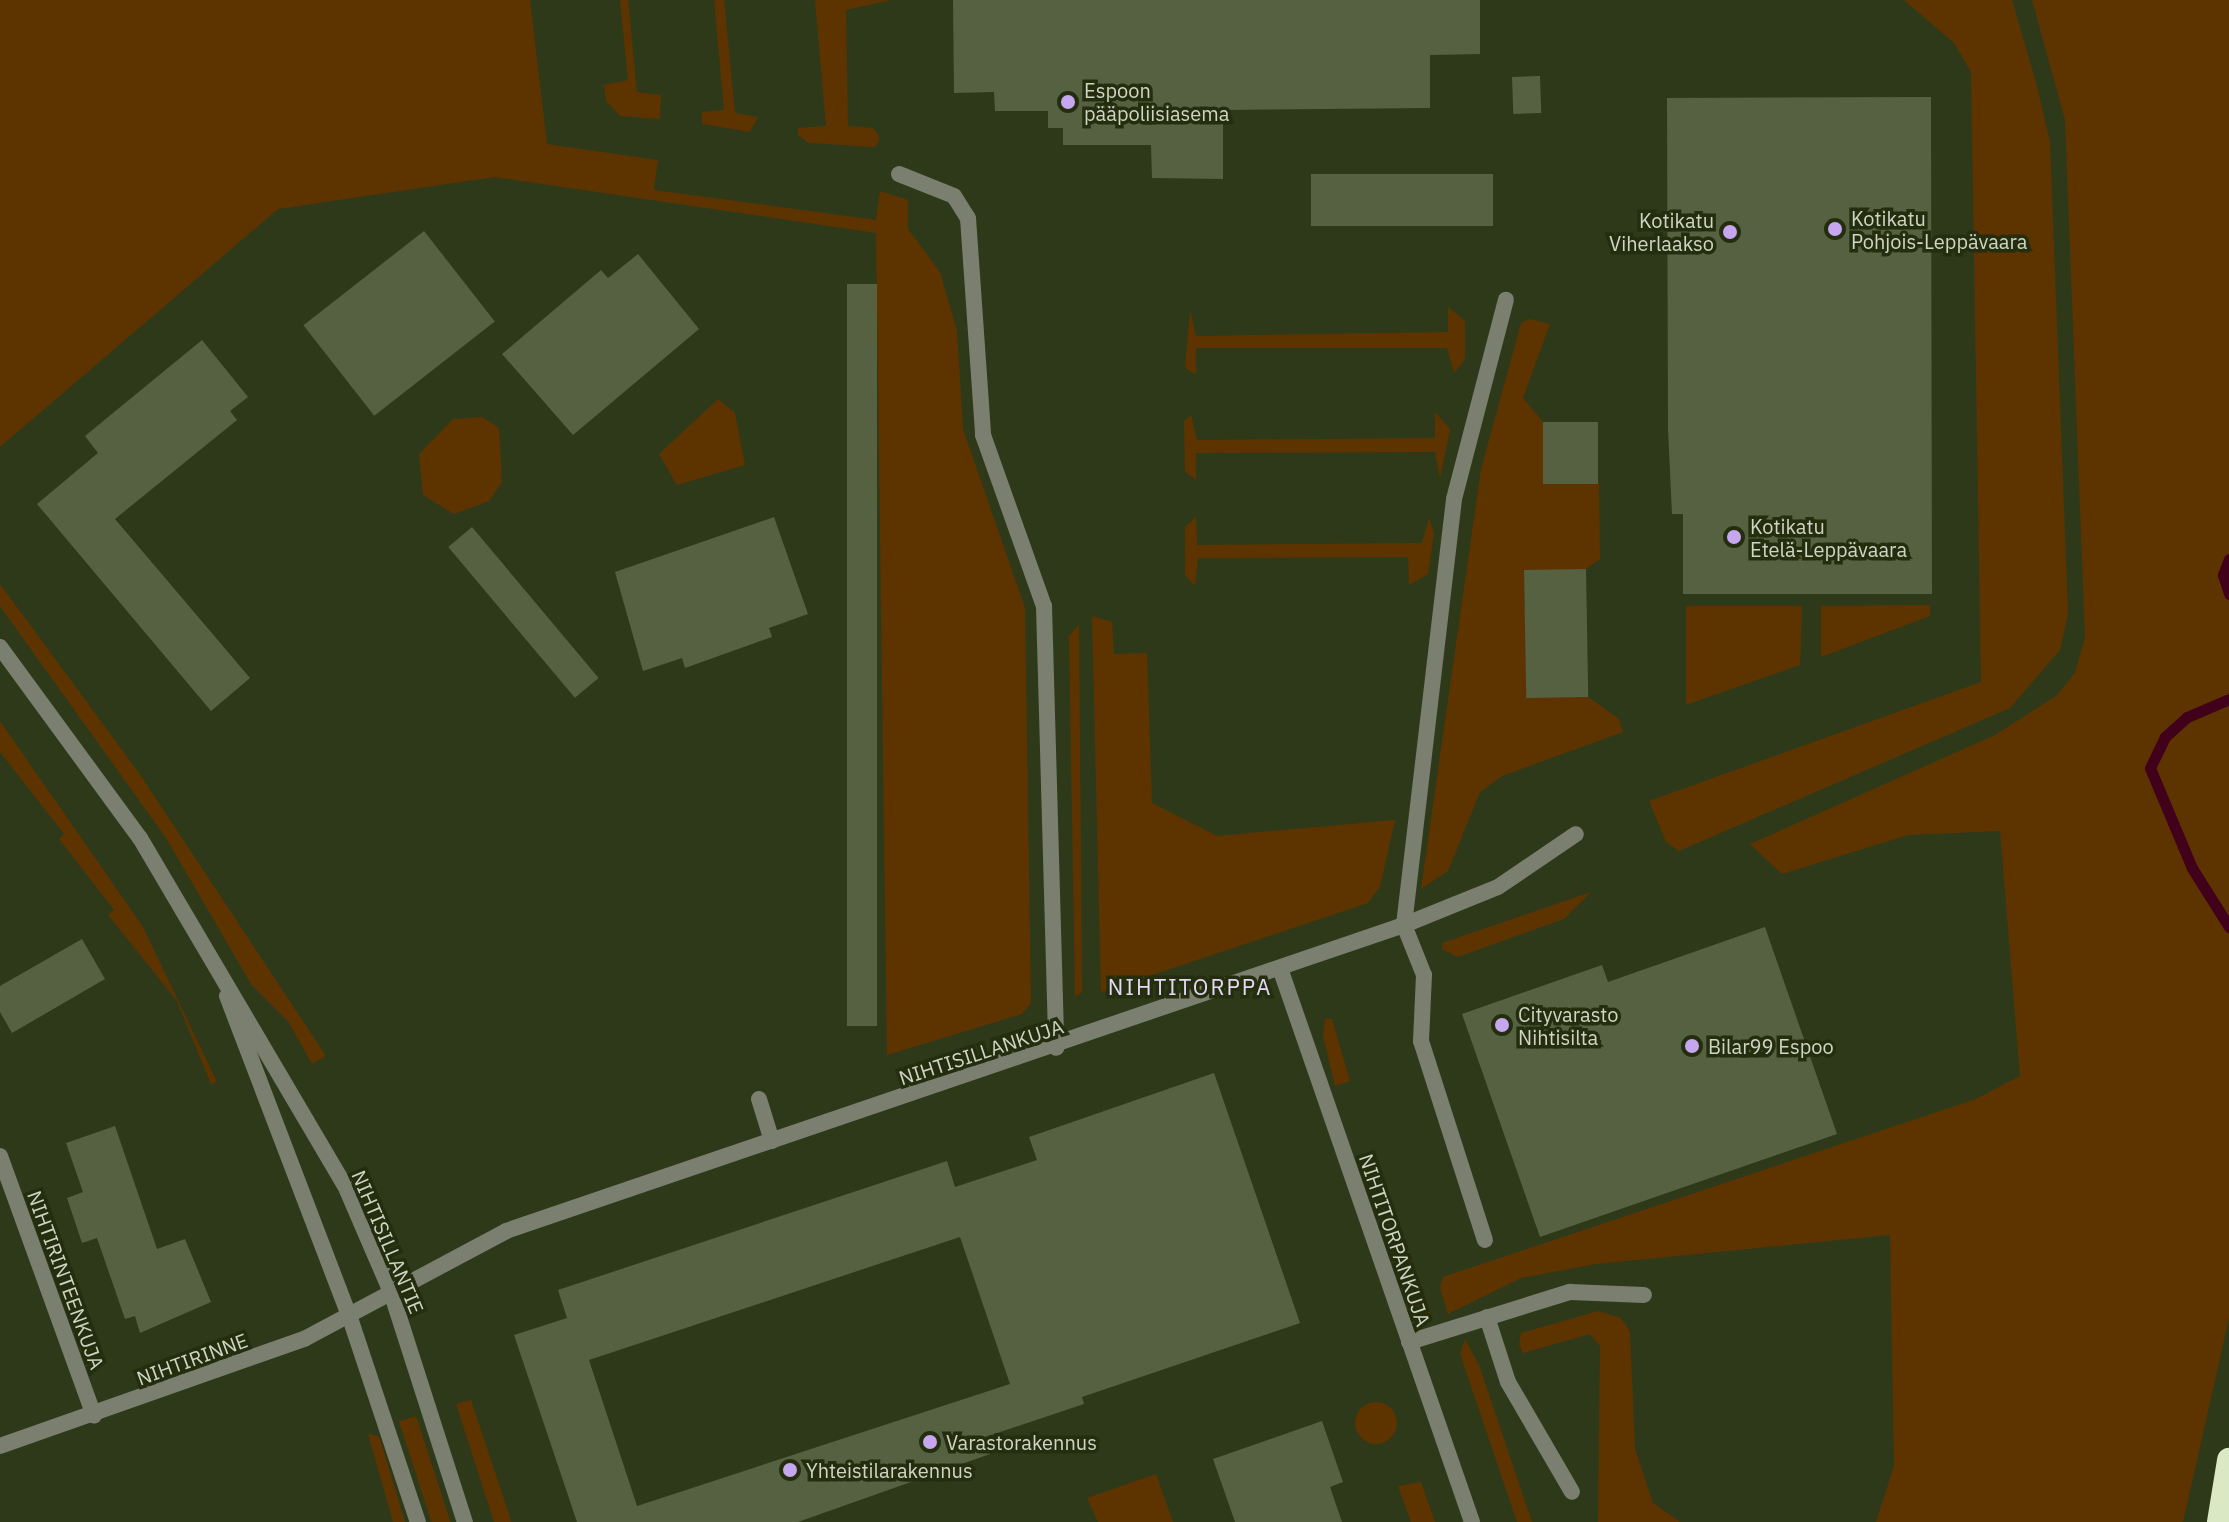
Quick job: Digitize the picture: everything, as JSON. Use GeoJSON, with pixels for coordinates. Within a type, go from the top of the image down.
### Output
{"type":"FeatureCollection","features":[{"type":"Feature","properties":{"kind":"highway"},"geometry":{"type":"LineString","coordinates":[[2219,1522],[2229,1460]]}},
{"type":"Feature","properties":{"kind":"street"},"geometry":{"type":"LineString","coordinates":[[899,174],[954,196],[968,218],[983,435],[1044,606],[1056,1048]]}},
{"type":"Feature","properties":{"kind":"street"},"geometry":{"type":"LineString","coordinates":[[1485,1240],[1421,1041],[1424,975],[1404,925],[1454,499],[1506,300]]}},
{"type":"Feature","properties":{"kind":"street","name":"NIHTISILLANTIE"},"geometry":{"type":"LineString","coordinates":[[0,647],[140,838],[211,953],[347,1190],[391,1292],[465,1522]]}},
{"type":"Feature","properties":{"kind":"street","name":"NIHTISILLANKUJA"},"geometry":{"type":"LineString","coordinates":[[391,1292],[506,1231],[1056,1048],[1404,925],[1498,887],[1576,834]]}},
{"type":"Feature","properties":{"kind":"street","name":"NIHTISILLANTIE"},"geometry":{"type":"LineString","coordinates":[[211,953],[349,1315],[418,1522]]}},
{"type":"Feature","properties":{"kind":"street","name":"NIHTITORPANKUJA"},"geometry":{"type":"LineString","coordinates":[[1281,971],[1472,1522]]}},
{"type":"Feature","properties":{"kind":"street"},"geometry":{"type":"LineString","coordinates":[[759,1099],[772,1141]]}},
{"type":"Feature","properties":{"kind":"street","name":"NIHTIRINTEENKUJA"},"geometry":{"type":"LineString","coordinates":[[0,1156],[94,1416]]}},
{"type":"Feature","properties":{"kind":"street","name":"NIHTIRINNE"},"geometry":{"type":"LineString","coordinates":[[0,1446],[94,1416],[349,1315],[391,1292]]}},
{"type":"Feature","properties":{"kind":"street"},"geometry":{"type":"LineString","coordinates":[[1409,1342],[1570,1292],[1644,1295]]}},
{"type":"Feature","properties":{"kind":"street"},"geometry":{"type":"LineString","coordinates":[[1487,1317],[1508,1382],[1572,1492]]}},
{"type":"Feature","properties":{"kind":"shaded area"},"geometry":{"type":"Polygon","coordinates":[[[0,0],[530,0],[547,144],[658,160],[654,190],[876,220],[880,191],[908,200],[908,229],[940,272],[957,331],[963,429],[1025,608],[1031,1003],[1022,1014],[887,1055],[876,233],[495,177],[278,209],[0,447],[0,0]]]}},
{"type":"Feature","properties":{"kind":"shaded area"},"geometry":{"type":"Polygon","coordinates":[[[620,0],[628,0],[637,92],[661,95],[660,119],[620,116],[606,101],[604,85],[628,80],[620,0]]]}},
{"type":"Feature","properties":{"kind":"shaded area"},"geometry":{"type":"Polygon","coordinates":[[[714,0],[724,0],[735,113],[758,117],[750,132],[702,124],[702,112],[724,110],[714,0]]]}},
{"type":"Feature","properties":{"kind":"shaded area"},"geometry":{"type":"Polygon","coordinates":[[[815,0],[891,0],[846,10],[848,126],[873,128],[880,138],[875,147],[809,143],[798,135],[798,128],[826,126],[815,0]]]}},
{"type":"Feature","properties":{"kind":"shaded area"},"geometry":{"type":"Polygon","coordinates":[[[1904,0],[2012,0],[2036,82],[2050,142],[2068,613],[2060,650],[2010,708],[1679,851],[1666,842],[1649,801],[1981,682],[1971,72],[1954,43],[1904,0]]]}},
{"type":"Feature","properties":{"kind":"shaded area"},"geometry":{"type":"Polygon","coordinates":[[[2032,0],[2229,0],[2229,1318],[2183,1522],[1876,1522],[1894,1466],[1890,1235],[1596,1264],[1521,1278],[1448,1314],[1440,1288],[1443,1277],[1976,1099],[2020,1076],[2000,831],[1908,835],[1782,874],[1750,844],[1995,735],[2056,696],[2075,673],[2085,637],[2065,120],[2032,0]]]}},
{"type":"Feature","properties":{"kind":"shaded area"},"geometry":{"type":"Polygon","coordinates":[[[1448,307],[1465,321],[1465,359],[1454,373],[1447,348],[1196,348],[1196,374],[1185,368],[1190,310],[1196,336],[1448,332],[1448,307]]]}},
{"type":"Feature","properties":{"kind":"shaded area"},"geometry":{"type":"Polygon","coordinates":[[[1530,319],[1550,324],[1523,398],[1543,422],[1544,484],[1599,483],[1600,559],[1586,569],[1524,571],[1527,697],[1588,697],[1619,719],[1623,732],[1502,776],[1480,792],[1448,871],[1421,889],[1481,469],[1521,323],[1530,319]]]}},
{"type":"Feature","properties":{"kind":"shaded area"},"geometry":{"type":"Polygon","coordinates":[[[718,399],[735,413],[745,465],[677,485],[659,454],[718,399]]]}},
{"type":"Feature","properties":{"kind":"shaded area"},"geometry":{"type":"Polygon","coordinates":[[[1435,412],[1450,429],[1440,479],[1435,452],[1196,453],[1196,480],[1185,472],[1184,421],[1191,415],[1197,440],[1435,438],[1435,412]]]}},
{"type":"Feature","properties":{"kind":"shaded area"},"geometry":{"type":"Polygon","coordinates":[[[482,417],[499,428],[502,482],[489,501],[454,514],[423,495],[419,454],[453,419],[482,417]]]}},
{"type":"Feature","properties":{"kind":"shaded area"},"geometry":{"type":"Polygon","coordinates":[[[1196,517],[1197,545],[1422,543],[1429,518],[1434,533],[1428,574],[1409,585],[1408,557],[1198,558],[1195,586],[1185,575],[1185,527],[1196,517]]]}},
{"type":"Feature","properties":{"kind":"shaded area"},"geometry":{"type":"Polygon","coordinates":[[[0,584],[139,773],[326,1056],[312,1064],[288,1021],[251,984],[166,838],[0,606],[0,584]]]}},
{"type":"Feature","properties":{"kind":"shaded area"},"geometry":{"type":"Polygon","coordinates":[[[1930,605],[1930,616],[1821,657],[1821,606],[1930,605]]]}},
{"type":"Feature","properties":{"kind":"shaded area"},"geometry":{"type":"Polygon","coordinates":[[[1686,606],[1802,606],[1800,665],[1686,705],[1686,606]]]}},
{"type":"Feature","properties":{"kind":"shaded area"},"geometry":{"type":"Polygon","coordinates":[[[1092,616],[1112,622],[1114,654],[1147,653],[1152,803],[1217,836],[1395,820],[1380,887],[1368,903],[1101,992],[1092,616]]]}},
{"type":"Feature","properties":{"kind":"shaded area"},"geometry":{"type":"Polygon","coordinates":[[[1079,625],[1082,992],[1075,997],[1069,636],[1079,625]]]}},
{"type":"Feature","properties":{"kind":"shaded area"},"geometry":{"type":"Polygon","coordinates":[[[0,721],[143,927],[217,1082],[211,1084],[177,1001],[108,915],[114,910],[59,839],[64,834],[0,752],[0,721]]]}},
{"type":"Feature","properties":{"kind":"shaded area"},"geometry":{"type":"Polygon","coordinates":[[[1591,892],[1564,919],[1458,957],[1442,949],[1442,943],[1591,892]]]}},
{"type":"Feature","properties":{"kind":"shaded area"},"geometry":{"type":"Polygon","coordinates":[[[1325,1019],[1332,1019],[1350,1081],[1335,1086],[1323,1036],[1325,1019]]]}},
{"type":"Feature","properties":{"kind":"shaded area"},"geometry":{"type":"Polygon","coordinates":[[[1409,1252],[1430,1314],[1410,1303],[1394,1257],[1409,1252]]]}},
{"type":"Feature","properties":{"kind":"shaded area"},"geometry":{"type":"Polygon","coordinates":[[[1598,1311],[1621,1318],[1630,1331],[1635,1449],[1653,1503],[1680,1522],[1598,1522],[1600,1346],[1590,1334],[1523,1353],[1519,1345],[1521,1333],[1598,1311]]]}},
{"type":"Feature","properties":{"kind":"shaded area"},"geometry":{"type":"Polygon","coordinates":[[[1465,1339],[1479,1365],[1532,1522],[1517,1522],[1460,1354],[1465,1339]]]}},
{"type":"Feature","properties":{"kind":"shaded area"},"geometry":{"type":"Polygon","coordinates":[[[471,1400],[511,1522],[494,1522],[456,1404],[471,1400]]]}},
{"type":"Feature","properties":{"kind":"shaded area"},"geometry":{"type":"Polygon","coordinates":[[[1376,1402],[1391,1408],[1397,1423],[1391,1438],[1376,1444],[1361,1438],[1355,1423],[1361,1408],[1376,1402]]]}},
{"type":"Feature","properties":{"kind":"shaded area"},"geometry":{"type":"Polygon","coordinates":[[[416,1416],[450,1522],[432,1522],[399,1422],[416,1416]]]}},
{"type":"Feature","properties":{"kind":"shaded area"},"geometry":{"type":"Polygon","coordinates":[[[368,1434],[379,1436],[405,1522],[393,1522],[368,1434]]]}},
{"type":"Feature","properties":{"kind":"shaded area"},"geometry":{"type":"Polygon","coordinates":[[[1156,1474],[1173,1522],[1098,1522],[1087,1498],[1156,1474]]]}},
{"type":"Feature","properties":{"kind":"shaded area"},"geometry":{"type":"Polygon","coordinates":[[[1421,1482],[1435,1522],[1411,1522],[1398,1486],[1421,1482]]]}},
{"type":"Feature","properties":{"kind":"building"},"geometry":{"type":"Polygon","coordinates":[[[953,0],[1480,0],[1480,54],[1430,55],[1430,108],[1223,110],[1223,179],[1152,178],[1151,145],[1063,145],[1063,128],[1048,128],[1048,111],[995,111],[994,92],[954,93],[953,0]]]}},
{"type":"Feature","properties":{"kind":"building"},"geometry":{"type":"Polygon","coordinates":[[[1540,76],[1541,113],[1513,114],[1512,77],[1540,76]]]}},
{"type":"Feature","properties":{"kind":"building"},"geometry":{"type":"Polygon","coordinates":[[[1931,97],[1932,594],[1683,594],[1683,514],[1672,514],[1668,429],[1667,98],[1931,97]]]}},
{"type":"Feature","properties":{"kind":"building"},"geometry":{"type":"Polygon","coordinates":[[[1311,174],[1493,174],[1493,226],[1311,226],[1311,174]]]}},
{"type":"Feature","properties":{"kind":"building"},"geometry":{"type":"Polygon","coordinates":[[[424,231],[495,322],[374,416],[303,325],[424,231]]]}},
{"type":"Feature","properties":{"kind":"building"},"geometry":{"type":"Polygon","coordinates":[[[638,254],[699,329],[573,435],[502,354],[601,270],[608,278],[638,254]]]}},
{"type":"Feature","properties":{"kind":"building"},"geometry":{"type":"Polygon","coordinates":[[[847,284],[877,284],[877,1026],[847,1026],[847,284]]]}},
{"type":"Feature","properties":{"kind":"building"},"geometry":{"type":"Polygon","coordinates":[[[202,340],[248,397],[230,411],[237,420],[115,519],[250,678],[211,711],[37,504],[98,453],[85,436],[202,340]]]}},
{"type":"Feature","properties":{"kind":"building"},"geometry":{"type":"Polygon","coordinates":[[[1543,422],[1598,422],[1598,484],[1543,484],[1543,422]]]}},
{"type":"Feature","properties":{"kind":"building"},"geometry":{"type":"Polygon","coordinates":[[[774,517],[808,614],[769,628],[772,637],[685,668],[682,658],[643,671],[615,572],[774,517]]]}},
{"type":"Feature","properties":{"kind":"building"},"geometry":{"type":"Polygon","coordinates":[[[472,527],[599,678],[575,698],[448,547],[472,527]]]}},
{"type":"Feature","properties":{"kind":"building"},"geometry":{"type":"Polygon","coordinates":[[[1586,569],[1588,697],[1526,698],[1524,570],[1586,569]]]}},
{"type":"Feature","properties":{"kind":"building"},"geometry":{"type":"Polygon","coordinates":[[[1765,927],[1837,1134],[1540,1237],[1462,1014],[1602,965],[1608,982],[1765,927]]]}},
{"type":"Feature","properties":{"kind":"building"},"geometry":{"type":"Polygon","coordinates":[[[82,939],[105,979],[12,1033],[0,1012],[0,986],[82,939]]]}},
{"type":"Feature","properties":{"kind":"building"},"geometry":{"type":"Polygon","coordinates":[[[1214,1073],[1300,1323],[1082,1397],[1084,1404],[985,1437],[990,1454],[798,1522],[577,1522],[514,1335],[567,1318],[558,1290],[947,1161],[955,1187],[1037,1160],[1029,1137],[1214,1073]],[[960,1237],[589,1360],[637,1506],[1010,1384],[960,1237]]]}},
{"type":"Feature","properties":{"kind":"building"},"geometry":{"type":"Polygon","coordinates":[[[115,1126],[157,1249],[185,1239],[211,1302],[140,1333],[135,1316],[125,1319],[97,1238],[82,1243],[67,1198],[83,1192],[66,1143],[115,1126]]]}},
{"type":"Feature","properties":{"kind":"building"},"geometry":{"type":"Polygon","coordinates":[[[1322,1421],[1343,1482],[1330,1487],[1342,1522],[1235,1522],[1213,1459],[1322,1421]]]}},
{"type":"Feature","properties":{"kind":"waterway"},"geometry":{"type":"LineString","coordinates":[[2229,559],[2223,575],[2229,594]]}},
{"type":"Feature","properties":{"kind":"waterway"},"geometry":{"type":"LineString","coordinates":[[2229,699],[2187,717],[2165,737],[2150,768],[2192,868],[2229,927]]}},
{"type":"Feature","properties":{"kind":"place","name":"Espoon pääpoliisiasema"},"geometry":{"type":"Point","coordinates":[1068,102]}},
{"type":"Feature","properties":{"kind":"place","name":"Kotikatu Pohjois-Leppävaara"},"geometry":{"type":"Point","coordinates":[1835,229]}},
{"type":"Feature","properties":{"kind":"place","name":"Kotikatu Viherlaakso"},"geometry":{"type":"Point","coordinates":[1730,232]}},
{"type":"Feature","properties":{"kind":"place","name":"Kotikatu Etelä-Leppävaara"},"geometry":{"type":"Point","coordinates":[1734,537]}},
{"type":"Feature","properties":{"kind":"place","name":"Cityvarasto Nihtisilta"},"geometry":{"type":"Point","coordinates":[1502,1025]}},
{"type":"Feature","properties":{"kind":"place","name":"Bilar99 Espoo"},"geometry":{"type":"Point","coordinates":[1692,1046]}},
{"type":"Feature","properties":{"kind":"place","name":"Varastorakennus"},"geometry":{"type":"Point","coordinates":[930,1442]}},
{"type":"Feature","properties":{"kind":"place","name":"Yhteistilarakennus"},"geometry":{"type":"Point","coordinates":[790,1470]}},
{"type":"Feature","properties":{"kind":"district","name":"NIHTITORPPA"},"geometry":{"type":"Point","coordinates":[1190,987]}}]}
